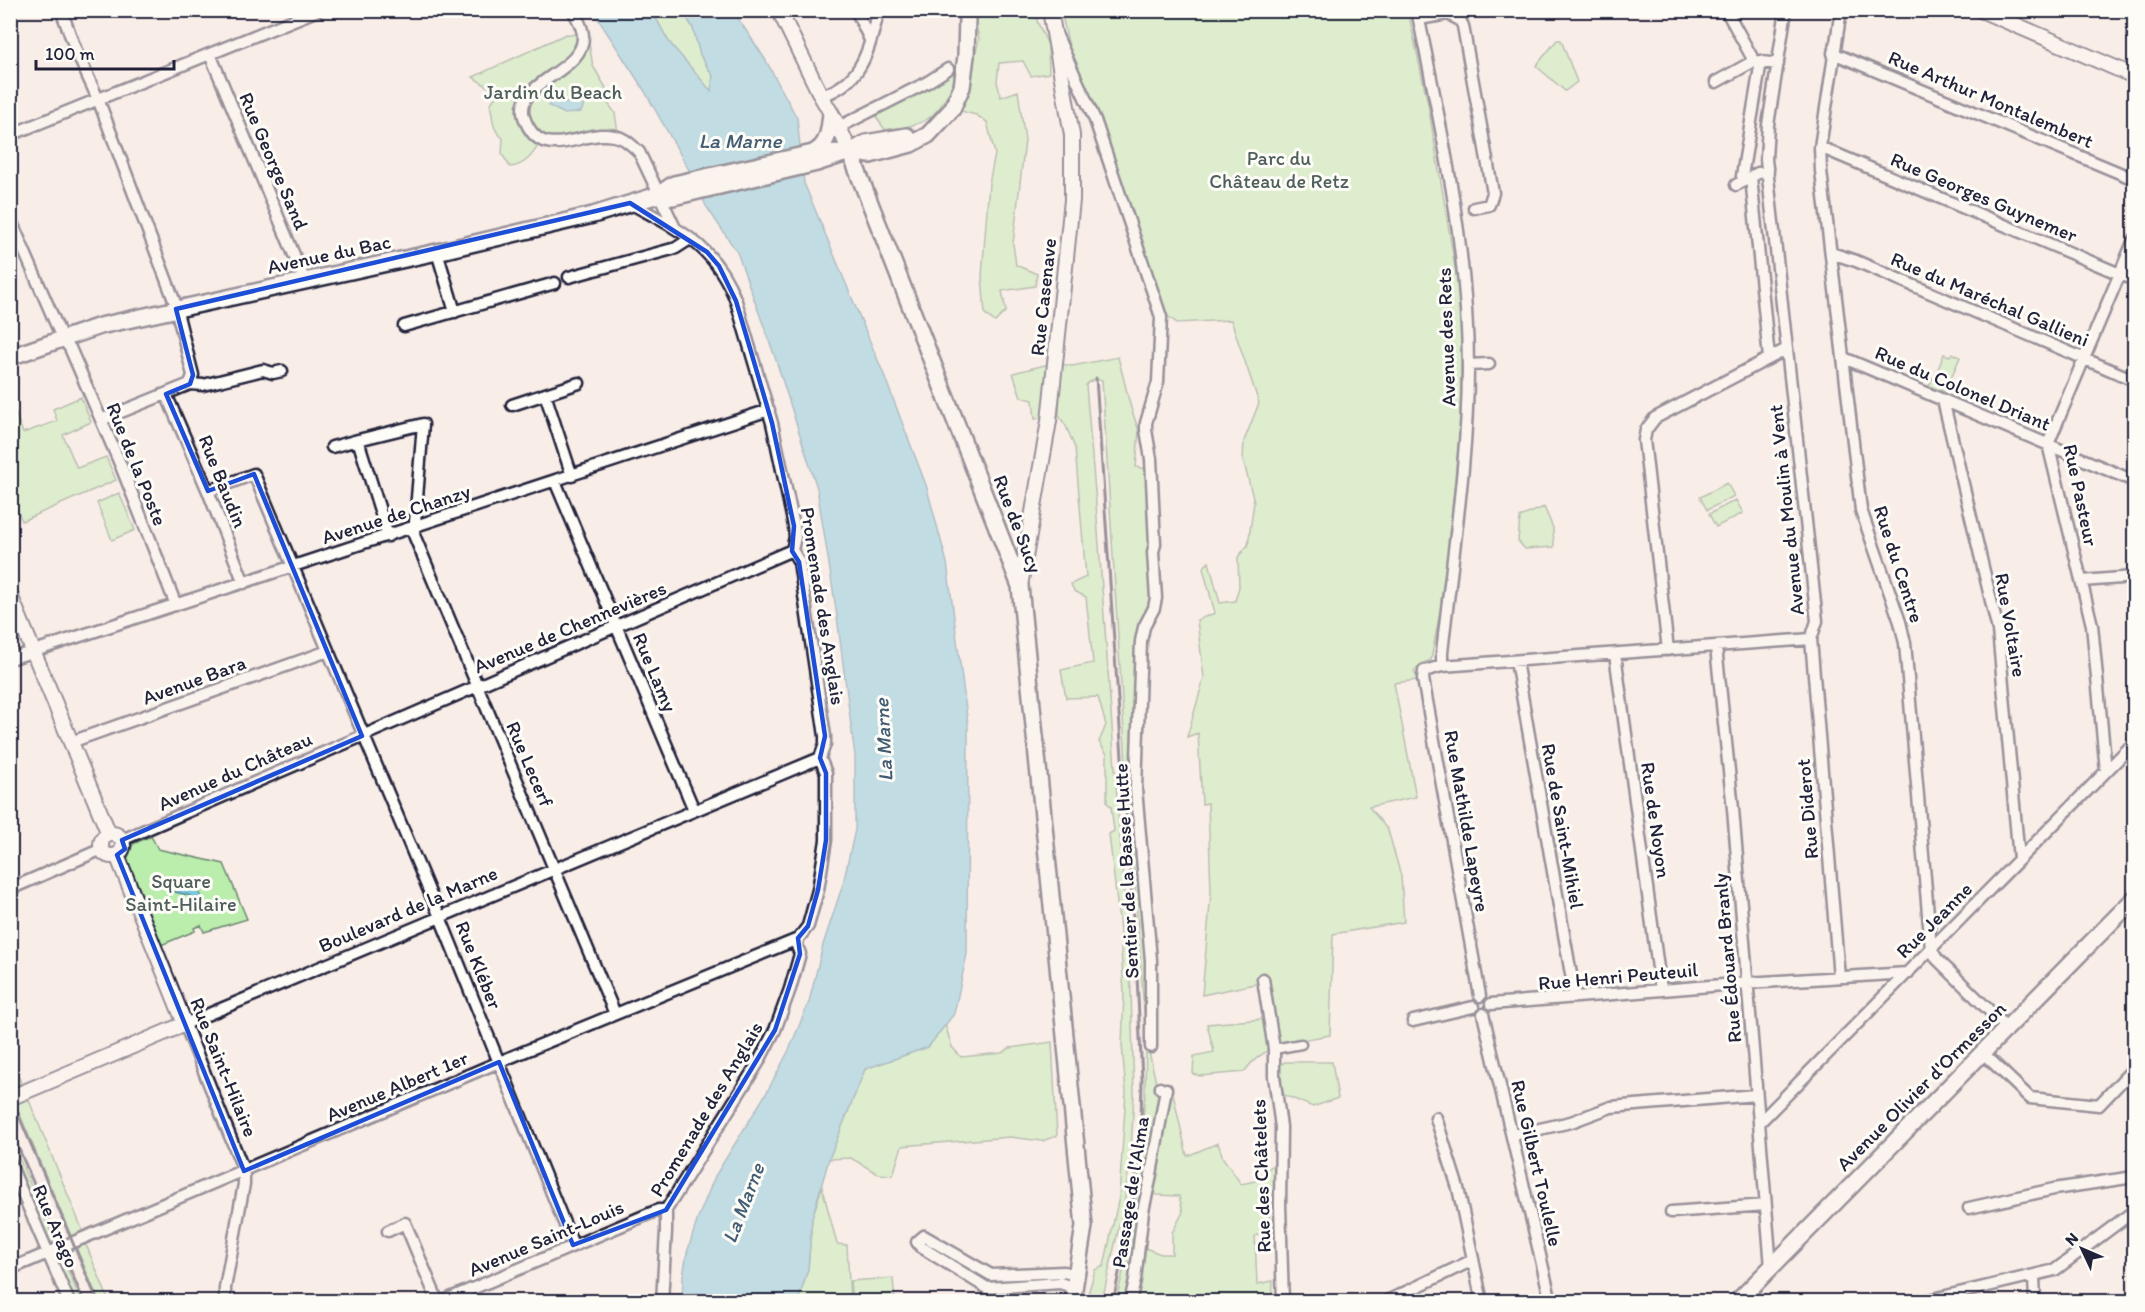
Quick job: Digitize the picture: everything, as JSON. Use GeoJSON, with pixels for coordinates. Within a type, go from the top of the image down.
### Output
{"type":"FeatureCollection","features":[{"type":"Feature","properties":{"kind":"main road","name":"Avenue du Bac"},"geometry":{"type":"LineString","coordinates":[[10,357],[100,326],[437,252],[593,215],[658,195],[670,185],[685,188],[815,158],[850,152],[870,155],[912,144],[928,135],[937,126],[951,109],[962,87],[966,56],[967,18],[965,10]]}},
{"type":"Feature","properties":{"kind":"main road"},"geometry":{"type":"LineString","coordinates":[[815,158],[835,120]]}},
{"type":"Feature","properties":{"kind":"main road","name":"Rue de Sucy"},"geometry":{"type":"LineString","coordinates":[[850,152],[1020,586],[1083,1226],[1075,1288]]}},
{"type":"Feature","properties":{"kind":"main road","name":"Avenue Olivier d'Ormesson"},"geometry":{"type":"LineString","coordinates":[[1737,1302],[2007,1028],[2132,907]]}},
{"type":"Feature","properties":{"kind":"street"},"geometry":{"type":"LineString","coordinates":[[61,10],[98,99],[176,309],[193,375],[190,384]]}},
{"type":"Feature","properties":{"kind":"street"},"geometry":{"type":"LineString","coordinates":[[10,135],[318,10]]}},
{"type":"Feature","properties":{"kind":"street","name":"Promenade des Anglais"},"geometry":{"type":"LineString","coordinates":[[573,10],[584,37],[580,50],[571,62],[529,94],[523,107],[523,115],[539,140],[556,144],[602,135],[620,137],[639,152],[675,228]]}},
{"type":"Feature","properties":{"kind":"street"},"geometry":{"type":"LineString","coordinates":[[779,10],[850,152]]}},
{"type":"Feature","properties":{"kind":"street"},"geometry":{"type":"LineString","coordinates":[[856,10],[870,40]]}},
{"type":"Feature","properties":{"kind":"street"},"geometry":{"type":"LineString","coordinates":[[820,96],[837,91],[852,79],[865,58],[879,10]]}},
{"type":"Feature","properties":{"kind":"street","name":"Rue Casenave"},"geometry":{"type":"LineString","coordinates":[[1020,586],[1049,421],[1072,200],[1072,135],[1050,10]]}},
{"type":"Feature","properties":{"kind":"street"},"geometry":{"type":"LineString","coordinates":[[1726,10],[1757,61],[1742,176],[1769,358]]}},
{"type":"Feature","properties":{"kind":"street","name":"Avenue du Moulin à Vent"},"geometry":{"type":"LineString","coordinates":[[1442,666],[1811,639],[1817,621],[1766,142],[1786,10]]}},
{"type":"Feature","properties":{"kind":"street","name":"Rue du Centre"},"geometry":{"type":"LineString","coordinates":[[1841,10],[1820,147],[1861,510],[1900,621],[1905,643],[1931,949]]}},
{"type":"Feature","properties":{"kind":"street"},"geometry":{"type":"LineString","coordinates":[[1981,10],[2134,76]]}},
{"type":"Feature","properties":{"kind":"street"},"geometry":{"type":"LineString","coordinates":[[1418,15],[1448,14],[1460,20],[1463,26],[1493,193],[1489,205],[1474,208]]}},
{"type":"Feature","properties":{"kind":"street","name":"Avenue des Rets"},"geometry":{"type":"LineString","coordinates":[[1418,15],[1455,211],[1463,279],[1468,365],[1465,442],[1442,666]]}},
{"type":"Feature","properties":{"kind":"street","name":"Sentier de la Basse Hutte"},"geometry":{"type":"LineString","coordinates":[[1053,34],[1059,37],[1095,120],[1161,317],[1158,382],[1146,423],[1152,487],[1156,598],[1154,609],[1144,627],[1141,640],[1136,789],[1151,960],[1151,1047]]}},
{"type":"Feature","properties":{"kind":"street","name":"Rue Arthur Montalembert"},"geometry":{"type":"LineString","coordinates":[[1833,53],[2134,179]]}},
{"type":"Feature","properties":{"kind":"street","name":"Rue George Sand"},"geometry":{"type":"LineString","coordinates":[[210,54],[305,281]]}},
{"type":"Feature","properties":{"kind":"street"},"geometry":{"type":"LineString","coordinates":[[1716,82],[1757,61],[1778,64]]}},
{"type":"Feature","properties":{"kind":"street"},"geometry":{"type":"LineString","coordinates":[[835,120],[927,83],[948,69]]}},
{"type":"Feature","properties":{"kind":"street","name":"Rue Georges Guynemer"},"geometry":{"type":"LineString","coordinates":[[1820,147],[2134,280]]}},
{"type":"Feature","properties":{"kind":"street"},"geometry":{"type":"LineString","coordinates":[[1743,181],[1758,173],[1768,171]]}},
{"type":"Feature","properties":{"kind":"street","name":"Promenade des Anglais"},"geometry":{"type":"LineString","coordinates":[[630,203],[690,239],[719,266],[729,283],[769,410],[794,526],[795,537],[792,550],[799,562],[825,736],[820,758],[826,773],[826,840],[818,890],[808,926],[798,939],[797,946],[800,954],[790,989],[775,1030],[758,1063],[666,1210],[662,1302]]}},
{"type":"Feature","properties":{"kind":"street","name":"Rue de la Poste"},"geometry":{"type":"LineString","coordinates":[[10,218],[121,466],[176,605]]}},
{"type":"Feature","properties":{"kind":"street"},"geometry":{"type":"LineString","coordinates":[[569,277],[676,248],[690,239]]}},
{"type":"Feature","properties":{"kind":"street","name":"Rue Pasteur"},"geometry":{"type":"LineString","coordinates":[[2106,771],[2092,625],[2048,444],[2134,240]]}},
{"type":"Feature","properties":{"kind":"street"},"geometry":{"type":"LineString","coordinates":[[437,252],[455,312]]}},
{"type":"Feature","properties":{"kind":"street","name":"Rue du Maréchal Gallieni"},"geometry":{"type":"LineString","coordinates":[[1831,253],[1856,261],[2134,380]]}},
{"type":"Feature","properties":{"kind":"street"},"geometry":{"type":"LineString","coordinates":[[404,326],[555,282]]}},
{"type":"Feature","properties":{"kind":"street"},"geometry":{"type":"LineString","coordinates":[[1668,650],[1644,440],[1646,430],[1655,418],[1787,349]]}},
{"type":"Feature","properties":{"kind":"street","name":"Rue du Colonel Driant"},"geometry":{"type":"LineString","coordinates":[[1844,358],[2134,481]]}},
{"type":"Feature","properties":{"kind":"street"},"geometry":{"type":"LineString","coordinates":[[1468,365],[1489,364]]}},
{"type":"Feature","properties":{"kind":"street"},"geometry":{"type":"LineString","coordinates":[[100,420],[190,384],[206,384],[263,370],[273,374],[282,371]]}},
{"type":"Feature","properties":{"kind":"street"},"geometry":{"type":"LineString","coordinates":[[512,405],[579,383]]}},
{"type":"Feature","properties":{"kind":"street","name":"Rue Baudin"},"geometry":{"type":"LineString","coordinates":[[166,394],[208,491],[244,583]]}},
{"type":"Feature","properties":{"kind":"street"},"geometry":{"type":"LineString","coordinates":[[545,394],[572,476]]}},
{"type":"Feature","properties":{"kind":"street","name":"Rue Voltaire"},"geometry":{"type":"LineString","coordinates":[[1943,400],[1998,630],[2019,859]]}},
{"type":"Feature","properties":{"kind":"street","name":"Avenue de Chanzy"},"geometry":{"type":"LineString","coordinates":[[10,659],[769,410]]}},
{"type":"Feature","properties":{"kind":"street"},"geometry":{"type":"LineString","coordinates":[[332,447],[423,424],[414,526]]}},
{"type":"Feature","properties":{"kind":"street"},"geometry":{"type":"LineString","coordinates":[[358,440],[388,536]]}},
{"type":"Feature","properties":{"kind":"street","name":"Rue Kléber"},"geometry":{"type":"LineString","coordinates":[[208,491],[254,474],[362,736],[440,917],[573,1245]]}},
{"type":"Feature","properties":{"kind":"street","name":"Rue Lamy"},"geometry":{"type":"LineString","coordinates":[[555,481],[694,810]]}},
{"type":"Feature","properties":{"kind":"street","name":"Rue Lecerf"},"geometry":{"type":"LineString","coordinates":[[414,526],[414,535],[615,1014]]}},
{"type":"Feature","properties":{"kind":"street","name":"Avenue de Chennevières"},"geometry":{"type":"LineString","coordinates":[[362,736],[792,550]]}},
{"type":"Feature","properties":{"kind":"street"},"geometry":{"type":"LineString","coordinates":[[2082,581],[2134,577]]}},
{"type":"Feature","properties":{"kind":"street"},"geometry":{"type":"LineString","coordinates":[[10,595],[71,742],[123,849],[117,855],[109,855],[102,849],[102,840],[116,837]]}},
{"type":"Feature","properties":{"kind":"street","name":"Rue Diderot"},"geometry":{"type":"LineString","coordinates":[[1811,639],[1839,977]]}},
{"type":"Feature","properties":{"kind":"street","name":"Rue Édouard Branly"},"geometry":{"type":"LineString","coordinates":[[1716,646],[1733,809],[1771,1268]]}},
{"type":"Feature","properties":{"kind":"street","name":"Avenue Bara"},"geometry":{"type":"LineString","coordinates":[[71,742],[328,651]]}},
{"type":"Feature","properties":{"kind":"street","name":"Rue de Noyon"},"geometry":{"type":"LineString","coordinates":[[1616,654],[1661,990]]}},
{"type":"Feature","properties":{"kind":"street","name":"Rue de Saint-Mihiel"},"geometry":{"type":"LineString","coordinates":[[1516,661],[1575,997]]}},
{"type":"Feature","properties":{"kind":"street","name":"Rue Mathilde Lapeyre"},"geometry":{"type":"LineString","coordinates":[[1442,666],[1427,670],[1423,674],[1479,996]]}},
{"type":"Feature","properties":{"kind":"street","name":"Avenue du Château"},"geometry":{"type":"LineString","coordinates":[[116,837],[362,736]]}},
{"type":"Feature","properties":{"kind":"street","name":"Rue Jeanne"},"geometry":{"type":"LineString","coordinates":[[1759,1123],[2134,743]]}},
{"type":"Feature","properties":{"kind":"street","name":"Boulevard de la Marne"},"geometry":{"type":"LineString","coordinates":[[10,1098],[820,758]]}},
{"type":"Feature","properties":{"kind":"street"},"geometry":{"type":"LineString","coordinates":[[10,890],[102,849]]}},
{"type":"Feature","properties":{"kind":"street","name":"Rue Saint-Hilaire"},"geometry":{"type":"LineString","coordinates":[[117,855],[244,1171]]}},
{"type":"Feature","properties":{"kind":"street","name":"Avenue Albert 1er"},"geometry":{"type":"LineString","coordinates":[[10,1269],[499,1062],[798,939]]}},
{"type":"Feature","properties":{"kind":"street"},"geometry":{"type":"LineString","coordinates":[[1931,949],[1937,959],[2007,1028]]}},
{"type":"Feature","properties":{"kind":"street","name":"Rue Henri Peuteuil"},"geometry":{"type":"LineString","coordinates":[[1491,1004],[1747,983],[1908,973]]}},
{"type":"Feature","properties":{"kind":"street","name":"Rue des Châtelets"},"geometry":{"type":"LineString","coordinates":[[1263,979],[1274,1049],[1274,1076],[1281,1127],[1280,1205],[1283,1302]]}},
{"type":"Feature","properties":{"kind":"street"},"geometry":{"type":"LineString","coordinates":[[1479,996],[1486,997],[1491,1004],[1489,1010],[1483,1014],[1477,1012],[1473,1007],[1475,999],[1479,996]]}},
{"type":"Feature","properties":{"kind":"street"},"geometry":{"type":"LineString","coordinates":[[1413,1021],[1473,1007]]}},
{"type":"Feature","properties":{"kind":"street","name":"Rue Gilbert Toulelle"},"geometry":{"type":"LineString","coordinates":[[1483,1014],[1551,1302]]}},
{"type":"Feature","properties":{"kind":"street"},"geometry":{"type":"LineString","coordinates":[[1274,1049],[1301,1044]]}},
{"type":"Feature","properties":{"kind":"street"},"geometry":{"type":"LineString","coordinates":[[1983,1053],[2030,1098],[2099,1105],[2134,1068]]}},
{"type":"Feature","properties":{"kind":"street","name":"Passage de l'Alma"},"geometry":{"type":"LineString","coordinates":[[1130,1302],[1162,1089]]}},
{"type":"Feature","properties":{"kind":"street"},"geometry":{"type":"LineString","coordinates":[[1513,1135],[1571,1122],[1611,1107],[1756,1095]]}},
{"type":"Feature","properties":{"kind":"street"},"geometry":{"type":"LineString","coordinates":[[1437,1119],[1458,1188],[1482,1302]]}},
{"type":"Feature","properties":{"kind":"street","name":"Rue Arago"},"geometry":{"type":"LineString","coordinates":[[10,1164],[69,1302]]}},
{"type":"Feature","properties":{"kind":"street"},"geometry":{"type":"LineString","coordinates":[[225,1302],[244,1171]]}},
{"type":"Feature","properties":{"kind":"street"},"geometry":{"type":"LineString","coordinates":[[1969,1208],[2055,1189],[2134,1177]]}},
{"type":"Feature","properties":{"kind":"street"},"geometry":{"type":"LineString","coordinates":[[1671,1212],[1766,1205]]}},
{"type":"Feature","properties":{"kind":"street","name":"Avenue Saint-Louis"},"geometry":{"type":"LineString","coordinates":[[439,1302],[658,1210],[666,1210]]}},
{"type":"Feature","properties":{"kind":"street"},"geometry":{"type":"LineString","coordinates":[[1921,1302],[2055,1270],[2134,1211]]}},
{"type":"Feature","properties":{"kind":"street"},"geometry":{"type":"LineString","coordinates":[[388,1231],[405,1223],[439,1302]]}},
{"type":"Feature","properties":{"kind":"street"},"geometry":{"type":"LineString","coordinates":[[924,1236],[991,1275],[1064,1272],[1075,1288],[1060,1283],[987,1288],[921,1247],[917,1242],[924,1236]]}},
{"type":"Feature","properties":{"kind":"street"},"geometry":{"type":"LineString","coordinates":[[1385,1302],[1473,1260]]}},
{"type":"Feature","properties":{"kind":"street"},"geometry":{"type":"LineString","coordinates":[[2034,1276],[2035,1302]]}},
{"type":"Feature","properties":{"kind":"highlighted area"},"geometry":{"type":"Polygon","coordinates":[[[630,203],[707,252],[719,266],[736,301],[772,423],[794,526],[792,551],[799,562],[825,736],[820,758],[826,773],[826,840],[818,890],[808,926],[798,938],[800,954],[775,1030],[666,1210],[573,1245],[499,1062],[244,1171],[117,855],[125,849],[122,840],[362,736],[254,474],[208,491],[166,394],[190,384],[193,375],[176,309],[630,203]]]}},
{"type":"Feature","properties":{"kind":"green space"},"geometry":{"type":"Polygon","coordinates":[[[652,11],[683,11],[693,28],[700,55],[713,76],[711,92],[669,42],[652,11]]]}},
{"type":"Feature","properties":{"kind":"green space"},"geometry":{"type":"Polygon","coordinates":[[[973,11],[1038,11],[1037,21],[1048,45],[1049,73],[1031,76],[1023,61],[999,63],[997,82],[1001,97],[1018,91],[1025,140],[1013,244],[1016,265],[1037,274],[1035,286],[1002,291],[1006,311],[995,322],[985,314],[982,276],[989,183],[995,154],[987,122],[976,115],[961,111],[979,39],[973,11]]]}},
{"type":"Feature","properties":{"kind":"green space","name":"Parc du Château de Retz"},"geometry":{"type":"Polygon","coordinates":[[[1061,11],[1408,11],[1428,104],[1457,279],[1462,323],[1460,427],[1445,586],[1431,660],[1421,664],[1414,671],[1418,680],[1394,683],[1416,797],[1369,807],[1388,830],[1401,876],[1404,922],[1333,934],[1330,1035],[1282,1044],[1262,1054],[1244,1072],[1200,1076],[1193,1074],[1194,1056],[1214,1052],[1207,1024],[1274,1018],[1269,981],[1202,995],[1211,892],[1208,803],[1202,804],[1198,733],[1187,737],[1204,678],[1197,620],[1215,613],[1203,568],[1209,562],[1220,603],[1235,601],[1239,587],[1238,557],[1248,545],[1254,502],[1243,459],[1244,441],[1259,403],[1231,320],[1177,323],[1166,315],[1074,69],[1061,11]]]}},
{"type":"Feature","properties":{"kind":"green space","name":"Jardin du Beach"},"geometry":{"type":"Polygon","coordinates":[[[586,27],[593,66],[606,88],[605,99],[615,113],[618,133],[557,142],[542,138],[526,161],[510,167],[502,154],[503,138],[494,127],[490,104],[498,94],[473,77],[566,34],[580,35],[586,27]]]}},
{"type":"Feature","properties":{"kind":"green space"},"geometry":{"type":"Polygon","coordinates":[[[1557,40],[1561,40],[1577,82],[1565,91],[1536,66],[1557,40]]]}},
{"type":"Feature","properties":{"kind":"green space"},"geometry":{"type":"Polygon","coordinates":[[[954,71],[950,91],[936,112],[929,118],[915,125],[885,130],[875,115],[954,71]]]}},
{"type":"Feature","properties":{"kind":"green space"},"geometry":{"type":"Polygon","coordinates":[[[1952,353],[1960,357],[1945,392],[1929,386],[1932,378],[1944,383],[1948,373],[1938,369],[1944,354],[1950,356],[1952,353]]]}},
{"type":"Feature","properties":{"kind":"green space"},"geometry":{"type":"Polygon","coordinates":[[[1118,357],[1139,431],[1136,467],[1147,469],[1151,534],[1148,563],[1152,597],[1137,703],[1145,920],[1143,941],[1147,975],[1146,1039],[1102,380],[1091,381],[1086,385],[1131,991],[1134,1094],[1131,1150],[1124,1205],[1102,1301],[1086,1301],[1095,1270],[1104,1266],[1119,1197],[1126,1093],[1122,1045],[1124,993],[1119,920],[1109,834],[1114,831],[1111,806],[1107,803],[1107,754],[1099,742],[1106,725],[1098,697],[1066,698],[1061,670],[1093,663],[1086,597],[1074,591],[1071,584],[1086,577],[1075,448],[1059,416],[1061,364],[1072,366],[1118,357]]]}},
{"type":"Feature","properties":{"kind":"green space"},"geometry":{"type":"Polygon","coordinates":[[[1049,364],[1044,417],[1035,419],[1033,400],[1021,397],[1013,373],[1049,364]]]}},
{"type":"Feature","properties":{"kind":"green space"},"geometry":{"type":"Polygon","coordinates":[[[81,397],[91,422],[63,435],[77,468],[106,457],[116,480],[22,521],[11,495],[11,402],[23,433],[57,421],[53,409],[81,397]]]}},
{"type":"Feature","properties":{"kind":"green space"},"geometry":{"type":"Polygon","coordinates":[[[1727,483],[1734,496],[1707,510],[1700,497],[1727,483]]]}},
{"type":"Feature","properties":{"kind":"green space"},"geometry":{"type":"Polygon","coordinates":[[[119,493],[135,530],[112,540],[97,503],[119,493]]]}},
{"type":"Feature","properties":{"kind":"green space"},"geometry":{"type":"Polygon","coordinates":[[[1736,500],[1743,513],[1716,527],[1709,514],[1736,500]]]}},
{"type":"Feature","properties":{"kind":"green space"},"geometry":{"type":"Polygon","coordinates":[[[1544,507],[1553,528],[1554,547],[1525,549],[1518,541],[1520,517],[1544,507]]]}},
{"type":"Feature","properties":{"kind":"green space","name":"Square Saint-Hilaire"},"geometry":{"type":"Polygon","coordinates":[[[151,836],[158,849],[224,864],[247,919],[204,932],[201,925],[194,928],[195,931],[161,945],[127,860],[133,844],[151,836]]]}},
{"type":"Feature","properties":{"kind":"green space"},"geometry":{"type":"Polygon","coordinates":[[[945,1024],[952,1047],[961,1057],[1002,1053],[1010,1048],[1052,1042],[1057,1136],[1042,1141],[1010,1137],[902,1146],[893,1175],[878,1174],[851,1158],[829,1159],[865,1069],[928,1047],[945,1024]]]}},
{"type":"Feature","properties":{"kind":"green space"},"geometry":{"type":"Polygon","coordinates":[[[1146,1039],[1158,1091],[1172,1089],[1187,1156],[1218,1143],[1223,1158],[1241,1184],[1255,1181],[1278,1160],[1276,1202],[1270,1209],[1268,1230],[1255,1236],[1257,1284],[1273,1281],[1272,1301],[1116,1301],[1130,1242],[1145,1094],[1146,1039]],[[1145,1186],[1132,1243],[1161,1254],[1172,1254],[1172,1233],[1183,1212],[1179,1196],[1156,1195],[1145,1186]]]}},
{"type":"Feature","properties":{"kind":"green space"},"geometry":{"type":"Polygon","coordinates":[[[11,1058],[21,1083],[10,1089],[11,1058]]]}},
{"type":"Feature","properties":{"kind":"green space"},"geometry":{"type":"Polygon","coordinates":[[[1285,1062],[1332,1062],[1338,1098],[1313,1107],[1277,1092],[1274,1068],[1285,1062]]]}},
{"type":"Feature","properties":{"kind":"green space"},"geometry":{"type":"Polygon","coordinates":[[[28,1098],[82,1229],[79,1236],[72,1238],[15,1103],[28,1098]]]}},
{"type":"Feature","properties":{"kind":"green space"},"geometry":{"type":"Polygon","coordinates":[[[10,1137],[56,1244],[49,1241],[11,1147],[10,1137]]]}},
{"type":"Feature","properties":{"kind":"green space"},"geometry":{"type":"Polygon","coordinates":[[[822,1187],[837,1244],[847,1245],[850,1301],[798,1302],[808,1269],[812,1218],[822,1187]]]}},
{"type":"Feature","properties":{"kind":"green space"},"geometry":{"type":"Polygon","coordinates":[[[84,1244],[109,1301],[99,1301],[76,1247],[84,1244]]]}},
{"type":"Feature","properties":{"kind":"green space"},"geometry":{"type":"Polygon","coordinates":[[[60,1252],[81,1301],[75,1301],[57,1259],[60,1252]]]}},
{"type":"Feature","properties":{"kind":"green space"},"geometry":{"type":"Polygon","coordinates":[[[893,1278],[895,1301],[852,1301],[850,1281],[893,1278]]]}},
{"type":"Feature","properties":{"kind":"water","name":"La Marne"},"geometry":{"type":"Polygon","coordinates":[[[593,11],[652,11],[669,42],[711,91],[713,76],[700,55],[693,28],[683,11],[735,11],[765,59],[797,118],[804,183],[884,375],[926,485],[947,563],[968,725],[967,954],[954,1014],[928,1047],[865,1069],[829,1159],[812,1218],[808,1269],[798,1301],[682,1301],[687,1253],[715,1176],[767,1092],[789,1050],[809,1002],[823,945],[843,884],[855,830],[855,756],[836,609],[817,488],[775,357],[737,252],[706,206],[694,179],[644,90],[593,11]]]}},
{"type":"Feature","properties":{"kind":"water"},"geometry":{"type":"Polygon","coordinates":[[[577,98],[584,104],[581,112],[565,114],[549,106],[550,101],[566,103],[577,98]]]}},
{"type":"Feature","properties":{"kind":"water"},"geometry":{"type":"Polygon","coordinates":[[[176,880],[185,881],[196,887],[201,899],[197,901],[188,895],[175,892],[172,886],[176,880]]]}},
{"type":"Feature","properties":{"kind":"railway"},"geometry":{"type":"LineString","coordinates":[[1096,378],[1142,1079],[1136,1179],[1113,1302]]}},
{"type":"Feature","properties":{"kind":"railway"},"geometry":{"type":"LineString","coordinates":[[10,1095],[98,1302]]}},
{"type":"Feature","properties":{"kind":"railway"},"geometry":{"type":"LineString","coordinates":[[10,1128],[84,1302]]}}]}
